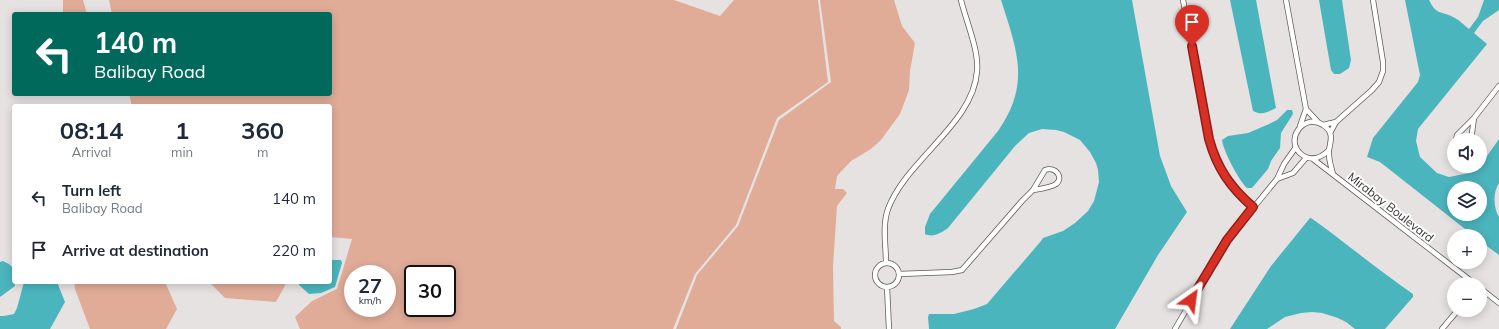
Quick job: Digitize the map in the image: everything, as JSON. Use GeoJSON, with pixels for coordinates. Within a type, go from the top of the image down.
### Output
{"type":"FeatureCollection","features":[{"type":"Feature","properties":{"kind":"street"},"geometry":{"type":"LineString","coordinates":[[886,263],[885,228],[888,211],[893,197],[903,182],[964,108],[974,88],[978,70],[976,54],[961,0]]}},
{"type":"Feature","properties":{"kind":"street"},"geometry":{"type":"LineString","coordinates":[[1183,0],[1209,139],[1216,162],[1235,189],[1253,207]]}},
{"type":"Feature","properties":{"kind":"street"},"geometry":{"type":"LineString","coordinates":[[1277,179],[1291,173],[1306,158],[1296,147],[1295,136],[1300,127],[1306,109],[1286,0]]}},
{"type":"Feature","properties":{"kind":"street"},"geometry":{"type":"LineString","coordinates":[[1306,109],[1330,133],[1336,122],[1379,82],[1383,71],[1383,62],[1373,0]]}},
{"type":"Feature","properties":{"kind":"street"},"geometry":{"type":"LineString","coordinates":[[1459,133],[1474,118],[1499,86]]}},
{"type":"Feature","properties":{"kind":"street"},"geometry":{"type":"LineString","coordinates":[[1472,133],[1474,118]]}},
{"type":"Feature","properties":{"kind":"street"},"geometry":{"type":"LineString","coordinates":[[1300,127],[1306,123],[1312,122],[1321,124],[1336,122]]}},
{"type":"Feature","properties":{"kind":"street","name":"Mirabay Boulevard"},"geometry":{"type":"LineString","coordinates":[[1330,133],[1332,139],[1329,150],[1333,174]]}},
{"type":"Feature","properties":{"kind":"street"},"geometry":{"type":"LineString","coordinates":[[1175,329],[1227,240],[1277,179],[1283,166],[1296,147]]}},
{"type":"Feature","properties":{"kind":"street"},"geometry":{"type":"LineString","coordinates":[[1313,159],[1325,155],[1329,150]]}},
{"type":"Feature","properties":{"kind":"street","name":"Mirabay Boulevard"},"geometry":{"type":"LineString","coordinates":[[1306,158],[1313,159],[1466,277]]}},
{"type":"Feature","properties":{"kind":"street"},"geometry":{"type":"LineString","coordinates":[[1283,166],[1291,173]]}},
{"type":"Feature","properties":{"kind":"street"},"geometry":{"type":"LineString","coordinates":[[899,274],[952,272],[962,270],[1033,190],[1045,170],[1053,169],[1057,171],[1059,176],[1058,182],[1055,185],[1033,190]]}},
{"type":"Feature","properties":{"kind":"street"},"geometry":{"type":"LineString","coordinates":[[886,263],[896,267],[899,274],[894,284],[887,287],[883,286],[877,281],[876,273],[879,266],[886,263]]}},
{"type":"Feature","properties":{"kind":"street"},"geometry":{"type":"LineString","coordinates":[[887,287],[889,329]]}},
{"type":"Feature","properties":{"kind":"street"},"geometry":{"type":"LineString","coordinates":[[1487,294],[1499,303]]}},
{"type":"Feature","properties":{"kind":"street"},"geometry":{"type":"LineString","coordinates":[[1442,329],[1452,317]]}},
{"type":"Feature","properties":{"kind":"shaded area"},"geometry":{"type":"Polygon","coordinates":[[[63,0],[83,0],[86,12],[63,12],[63,0]]]}},
{"type":"Feature","properties":{"kind":"shaded area"},"geometry":{"type":"Polygon","coordinates":[[[109,0],[674,0],[720,16],[734,0],[818,0],[828,82],[777,118],[736,225],[695,274],[673,329],[300,329],[295,317],[312,301],[337,289],[344,266],[344,317],[396,317],[396,265],[344,265],[352,239],[332,237],[332,104],[132,104],[130,96],[332,96],[332,12],[112,12],[109,0]]]}},
{"type":"Feature","properties":{"kind":"shaded area"},"geometry":{"type":"Polygon","coordinates":[[[820,0],[894,0],[902,26],[915,43],[910,71],[909,90],[900,114],[881,140],[871,149],[851,161],[837,176],[835,189],[843,189],[847,193],[837,206],[833,267],[834,321],[841,327],[841,329],[676,329],[697,275],[738,226],[779,120],[831,82],[820,0]]]}},
{"type":"Feature","properties":{"kind":"shaded area"},"geometry":{"type":"Polygon","coordinates":[[[74,284],[166,284],[177,309],[166,329],[90,329],[74,284]]]}},
{"type":"Feature","properties":{"kind":"shaded area"},"geometry":{"type":"Polygon","coordinates":[[[211,284],[286,284],[276,302],[225,298],[211,284]]]}},
{"type":"Feature","properties":{"kind":"water"},"geometry":{"type":"Polygon","coordinates":[[[1001,0],[1132,0],[1160,156],[1171,186],[1187,212],[1158,255],[1115,329],[929,329],[929,314],[954,314],[987,304],[1043,238],[1063,231],[1075,223],[1088,211],[1094,201],[1099,182],[1096,163],[1090,152],[1080,140],[1064,132],[1042,129],[1029,133],[1015,146],[948,228],[934,235],[925,234],[925,227],[930,214],[998,131],[1015,98],[1018,82],[1016,51],[1001,0]]]}},
{"type":"Feature","properties":{"kind":"water"},"geometry":{"type":"Polygon","coordinates":[[[1230,0],[1256,0],[1276,108],[1268,112],[1259,113],[1253,111],[1230,0]]]}},
{"type":"Feature","properties":{"kind":"water"},"geometry":{"type":"Polygon","coordinates":[[[1319,0],[1342,0],[1351,60],[1349,68],[1340,74],[1334,74],[1331,70],[1319,0]]]}},
{"type":"Feature","properties":{"kind":"water"},"geometry":{"type":"Polygon","coordinates":[[[1405,0],[1429,0],[1437,11],[1455,18],[1469,29],[1478,17],[1484,0],[1499,0],[1499,10],[1483,21],[1474,33],[1487,44],[1418,129],[1416,141],[1420,157],[1437,173],[1449,177],[1469,173],[1487,173],[1487,156],[1499,139],[1499,183],[1494,200],[1499,217],[1499,255],[1487,246],[1487,229],[1465,229],[1455,221],[1487,221],[1487,181],[1447,181],[1447,215],[1380,162],[1367,157],[1373,138],[1418,82],[1420,75],[1405,0]]]}},
{"type":"Feature","properties":{"kind":"water"},"geometry":{"type":"Polygon","coordinates":[[[1287,110],[1292,110],[1293,114],[1281,133],[1280,148],[1271,161],[1268,169],[1252,188],[1247,188],[1232,165],[1225,151],[1222,140],[1228,136],[1248,133],[1269,124],[1277,120],[1287,110]]]}},
{"type":"Feature","properties":{"kind":"water"},"geometry":{"type":"Polygon","coordinates":[[[1310,218],[1413,294],[1413,297],[1385,329],[1355,329],[1338,318],[1322,313],[1312,312],[1285,317],[1267,329],[1230,329],[1271,266],[1310,218]]]}},
{"type":"Feature","properties":{"kind":"water"},"geometry":{"type":"Polygon","coordinates":[[[332,260],[341,260],[342,263],[335,287],[321,293],[309,294],[299,285],[332,284],[332,260]]]}},
{"type":"Feature","properties":{"kind":"water"},"geometry":{"type":"Polygon","coordinates":[[[3,261],[12,267],[12,284],[15,284],[15,286],[0,297],[0,262],[3,261]]]}},
{"type":"Feature","properties":{"kind":"water"},"geometry":{"type":"Polygon","coordinates":[[[23,284],[58,284],[65,302],[50,329],[0,329],[0,316],[14,314],[23,284]]]}},
{"type":"Feature","properties":{"kind":"route"},"geometry":{"type":"LineString","coordinates":[[1191,300],[1227,240],[1253,207],[1235,189],[1216,162],[1209,139],[1192,46]]}}]}
